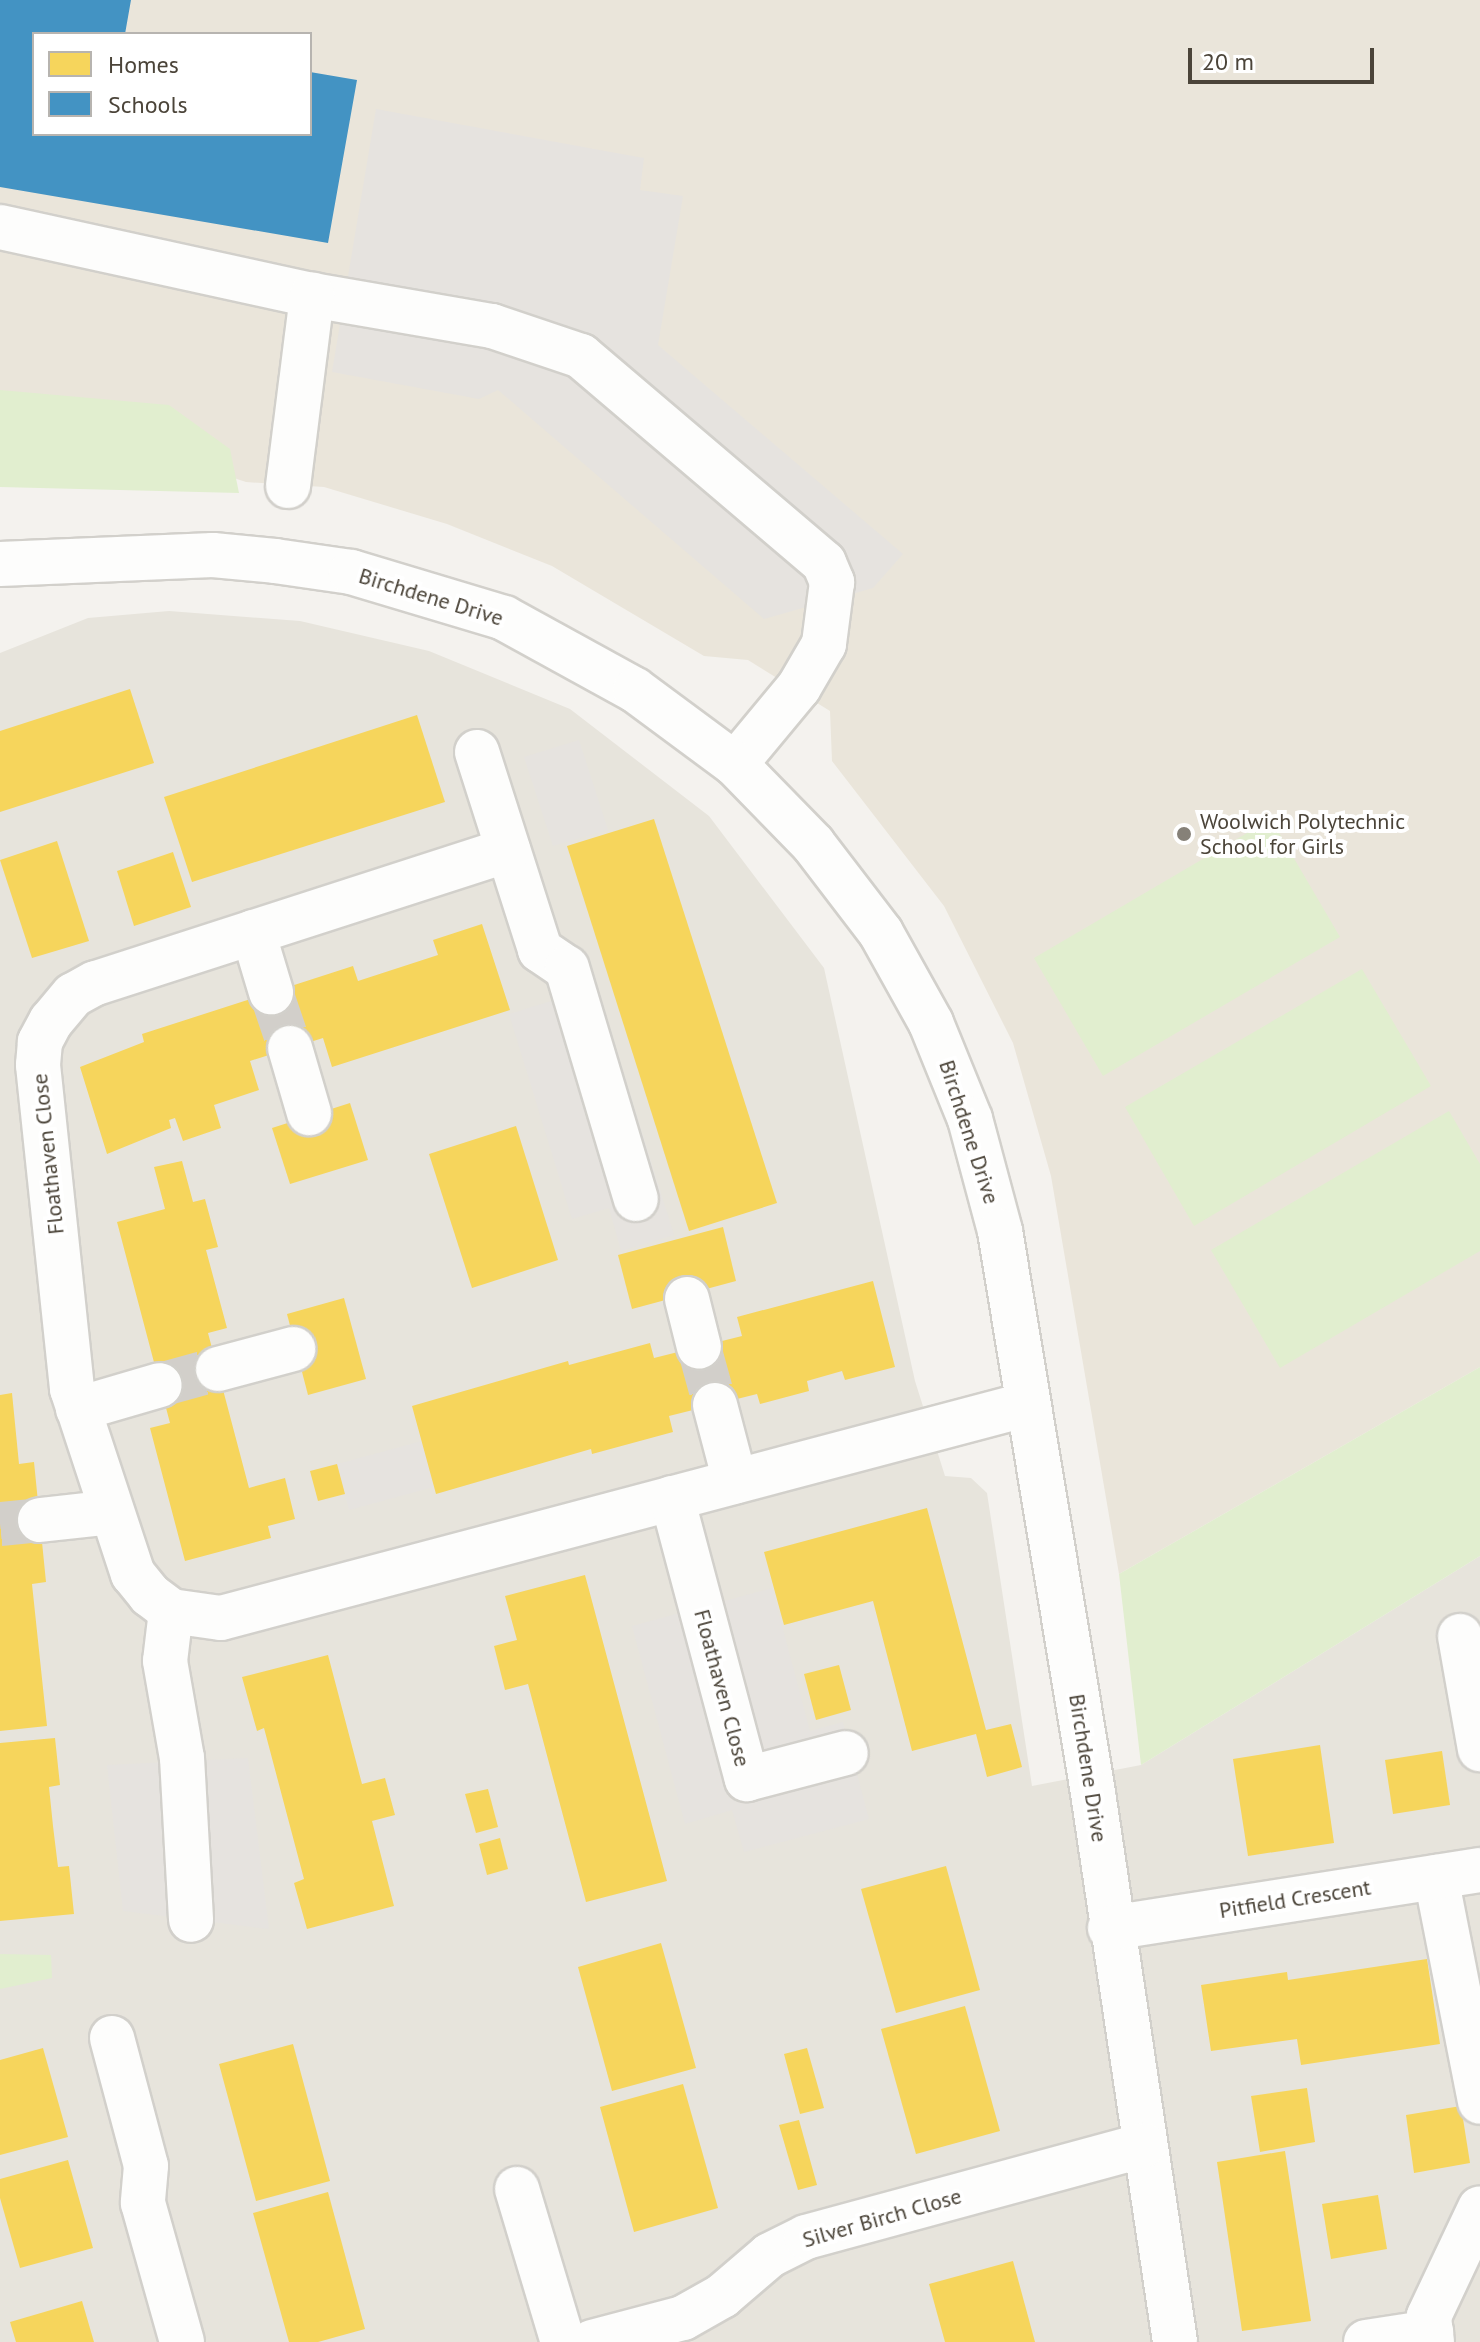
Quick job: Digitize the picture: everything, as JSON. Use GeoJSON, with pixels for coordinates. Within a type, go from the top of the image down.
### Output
{"type":"FeatureCollection","features":[{"type":"Feature","properties":{"kind":"street"},"geometry":{"type":"LineString","coordinates":[[0,227],[312,295],[492,326],[581,356],[824,563],[832,582],[824,644],[799,687],[735,764]]}},
{"type":"Feature","properties":{"kind":"street"},"geometry":{"type":"LineString","coordinates":[[288,486],[312,295]]}},
{"type":"Feature","properties":{"kind":"street","name":"Birchdene Drive"},"geometry":{"type":"LineString","coordinates":[[0,564],[213,555],[365,576],[504,618],[635,690],[735,764],[813,844],[881,933],[931,1023],[970,1119],[1000,1231],[1093,1793],[1110,1928],[1175,2342]]}},
{"type":"Feature","properties":{"kind":"street"},"geometry":{"type":"LineString","coordinates":[[477,752],[540,950],[567,968],[636,1199]]}},
{"type":"Feature","properties":{"kind":"street","name":"Floathaven Close"},"geometry":{"type":"LineString","coordinates":[[171,1611],[133,1574],[78,1409],[41,1097],[40,1042],[73,995],[95,983],[508,850]]}},
{"type":"Feature","properties":{"kind":"street"},"geometry":{"type":"LineString","coordinates":[[253,932],[271,992]]}},
{"type":"Feature","properties":{"kind":"street"},"geometry":{"type":"LineString","coordinates":[[290,1048],[309,1113]]}},
{"type":"Feature","properties":{"kind":"street"},"geometry":{"type":"LineString","coordinates":[[687,1299],[699,1347]]}},
{"type":"Feature","properties":{"kind":"street"},"geometry":{"type":"LineString","coordinates":[[218,1369],[293,1349]]}},
{"type":"Feature","properties":{"kind":"street"},"geometry":{"type":"LineString","coordinates":[[78,1409],[160,1385]]}},
{"type":"Feature","properties":{"kind":"street"},"geometry":{"type":"LineString","coordinates":[[191,1920],[182,1758],[165,1661],[171,1611],[221,1618],[1028,1404]]}},
{"type":"Feature","properties":{"kind":"street"},"geometry":{"type":"LineString","coordinates":[[715,1405],[735,1481]]}},
{"type":"Feature","properties":{"kind":"street","name":"Floathaven Close"},"geometry":{"type":"LineString","coordinates":[[672,1498],[747,1779],[846,1753]]}},
{"type":"Feature","properties":{"kind":"street"},"geometry":{"type":"LineString","coordinates":[[40,1520],[112,1512]]}},
{"type":"Feature","properties":{"kind":"street"},"geometry":{"type":"LineString","coordinates":[[1460,1636],[1480,1749]]}},
{"type":"Feature","properties":{"kind":"street","name":"Pitfield Crescent"},"geometry":{"type":"LineString","coordinates":[[1110,1928],[1480,1870]]}},
{"type":"Feature","properties":{"kind":"street"},"geometry":{"type":"LineString","coordinates":[[1436,1877],[1480,2102]]}},
{"type":"Feature","properties":{"kind":"street"},"geometry":{"type":"LineString","coordinates":[[112,2038],[146,2166],[143,2203],[182,2342]]}},
{"type":"Feature","properties":{"kind":"street","name":"Silver Birch Close"},"geometry":{"type":"LineString","coordinates":[[592,2342],[683,2318],[722,2296],[770,2255],[806,2237],[1144,2145]]}},
{"type":"Feature","properties":{"kind":"street"},"geometry":{"type":"LineString","coordinates":[[517,2189],[563,2342]]}},
{"type":"Feature","properties":{"kind":"street"},"geometry":{"type":"LineString","coordinates":[[1366,2342],[1432,2337],[1429,2316],[1480,2208]]}},
{"type":"Feature","properties":{"kind":"shaded area","name":"Woolwich Polytechnic School for Girls"},"geometry":{"type":"Polygon","coordinates":[[[0,0],[1480,0],[1480,1367],[1119,1574],[1051,1176],[1013,1043],[944,906],[832,761],[830,711],[748,660],[704,656],[552,566],[447,524],[324,487],[246,482],[155,452],[0,439],[0,0]]]}},
{"type":"Feature","properties":{"kind":"shaded area"},"geometry":{"type":"Polygon","coordinates":[[[376,109],[644,158],[640,190],[683,196],[658,345],[903,554],[873,588],[764,619],[498,390],[479,399],[332,372],[376,109]]]}},
{"type":"Feature","properties":{"kind":"shaded area"},"geometry":{"type":"Polygon","coordinates":[[[169,611],[300,621],[429,651],[570,709],[709,816],[824,968],[915,1381],[945,1476],[971,1478],[987,1493],[1032,1786],[1141,1765],[1480,1556],[1480,2342],[0,2342],[0,653],[88,618],[169,611]]]}},
{"type":"Feature","properties":{"kind":"shaded area"},"geometry":{"type":"Polygon","coordinates":[[[579,740],[608,830],[553,846],[524,757],[579,740]]]}},
{"type":"Feature","properties":{"kind":"shaded area"},"geometry":{"type":"Polygon","coordinates":[[[597,987],[674,1235],[621,1251],[609,1208],[572,1219],[509,1014],[597,987]]]}},
{"type":"Feature","properties":{"kind":"shaded area"},"geometry":{"type":"Polygon","coordinates":[[[422,1441],[434,1487],[349,1510],[337,1464],[422,1441]]]}},
{"type":"Feature","properties":{"kind":"shaded area"},"geometry":{"type":"Polygon","coordinates":[[[772,1588],[810,1731],[843,1722],[869,1819],[744,1852],[732,1810],[685,1824],[632,1626],[772,1588]]]}},
{"type":"Feature","properties":{"kind":"shaded area"},"geometry":{"type":"Polygon","coordinates":[[[248,1758],[269,1929],[123,1911],[107,1765],[248,1758]]]}},
{"type":"Feature","properties":{"kind":"green space"},"geometry":{"type":"Polygon","coordinates":[[[0,390],[169,405],[230,449],[239,493],[0,487],[0,390]]]}},
{"type":"Feature","properties":{"kind":"green space"},"geometry":{"type":"Polygon","coordinates":[[[1271,819],[1340,937],[1103,1076],[1034,958],[1271,819]]]}},
{"type":"Feature","properties":{"kind":"green space"},"geometry":{"type":"Polygon","coordinates":[[[1362,969],[1431,1086],[1194,1226],[1125,1107],[1362,969]]]}},
{"type":"Feature","properties":{"kind":"green space"},"geometry":{"type":"Polygon","coordinates":[[[1449,1111],[1480,1164],[1480,1251],[1280,1368],[1211,1250],[1449,1111]]]}},
{"type":"Feature","properties":{"kind":"green space"},"geometry":{"type":"Polygon","coordinates":[[[1480,1367],[1480,1556],[1141,1765],[1119,1574],[1480,1367]]]}},
{"type":"Feature","properties":{"kind":"green space"},"geometry":{"type":"Polygon","coordinates":[[[0,1954],[51,1955],[52,1978],[0,1989],[0,1954]]]}},
{"type":"Feature","properties":{"kind":"building: Homes"},"geometry":{"type":"Polygon","coordinates":[[[130,689],[154,763],[0,812],[0,731],[130,689]]]}},
{"type":"Feature","properties":{"kind":"building: Homes"},"geometry":{"type":"Polygon","coordinates":[[[417,715],[445,802],[192,882],[164,797],[417,715]]]}},
{"type":"Feature","properties":{"kind":"building: Homes"},"geometry":{"type":"Polygon","coordinates":[[[654,819],[777,1203],[689,1231],[567,846],[654,819]]]}},
{"type":"Feature","properties":{"kind":"building: Homes"},"geometry":{"type":"Polygon","coordinates":[[[57,841],[89,941],[32,958],[0,860],[57,841]]]}},
{"type":"Feature","properties":{"kind":"building: Homes"},"geometry":{"type":"Polygon","coordinates":[[[173,852],[191,907],[134,926],[117,871],[173,852]]]}},
{"type":"Feature","properties":{"kind":"building: Homes"},"geometry":{"type":"Polygon","coordinates":[[[482,924],[510,1010],[332,1067],[323,1038],[250,1061],[259,1090],[214,1105],[221,1128],[183,1141],[175,1118],[169,1120],[171,1128],[107,1154],[80,1067],[144,1042],[142,1034],[353,966],[358,981],[438,955],[433,940],[482,924]]]}},
{"type":"Feature","properties":{"kind":"building: Homes"},"geometry":{"type":"Polygon","coordinates":[[[350,1103],[368,1160],[290,1184],[272,1128],[350,1103]]]}},
{"type":"Feature","properties":{"kind":"building: Homes"},"geometry":{"type":"Polygon","coordinates":[[[516,1126],[558,1260],[472,1288],[429,1154],[516,1126]]]}},
{"type":"Feature","properties":{"kind":"building: Homes"},"geometry":{"type":"Polygon","coordinates":[[[182,1161],[193,1202],[205,1199],[218,1247],[206,1250],[227,1328],[208,1333],[249,1488],[285,1478],[295,1519],[268,1526],[271,1538],[185,1561],[150,1428],[170,1423],[117,1222],[165,1209],[154,1167],[182,1161]]]}},
{"type":"Feature","properties":{"kind":"building: Homes"},"geometry":{"type":"Polygon","coordinates":[[[723,1227],[736,1281],[632,1309],[618,1255],[723,1227]]]}},
{"type":"Feature","properties":{"kind":"building: Homes"},"geometry":{"type":"Polygon","coordinates":[[[873,1281],[895,1367],[845,1380],[842,1371],[807,1381],[809,1391],[760,1404],[757,1394],[669,1416],[673,1432],[592,1454],[591,1449],[436,1494],[412,1406],[568,1361],[569,1365],[650,1343],[654,1358],[742,1336],[737,1317],[873,1281]]]}},
{"type":"Feature","properties":{"kind":"building: Homes"},"geometry":{"type":"Polygon","coordinates":[[[344,1298],[366,1379],[308,1395],[287,1314],[344,1298]]]}},
{"type":"Feature","properties":{"kind":"building: Homes"},"geometry":{"type":"Polygon","coordinates":[[[12,1393],[19,1464],[34,1462],[46,1582],[32,1584],[47,1726],[0,1731],[0,1395],[12,1393]]]}},
{"type":"Feature","properties":{"kind":"building: Homes"},"geometry":{"type":"Polygon","coordinates":[[[337,1464],[345,1494],[318,1501],[310,1471],[337,1464]]]}},
{"type":"Feature","properties":{"kind":"building: Homes"},"geometry":{"type":"Polygon","coordinates":[[[927,1508],[986,1730],[1011,1724],[1022,1767],[987,1777],[976,1734],[912,1751],[873,1601],[784,1625],[764,1552],[927,1508]]]}},
{"type":"Feature","properties":{"kind":"building: Homes"},"geometry":{"type":"Polygon","coordinates":[[[585,1575],[667,1881],[586,1902],[528,1684],[505,1690],[494,1646],[517,1640],[505,1596],[585,1575]]]}},
{"type":"Feature","properties":{"kind":"building: Homes"},"geometry":{"type":"Polygon","coordinates":[[[328,1655],[362,1784],[385,1778],[395,1815],[372,1821],[394,1906],[307,1929],[294,1883],[304,1879],[264,1728],[257,1731],[242,1677],[328,1655]]]}},
{"type":"Feature","properties":{"kind":"building: Homes"},"geometry":{"type":"Polygon","coordinates":[[[839,1665],[851,1710],[816,1720],[804,1674],[839,1665]]]}},
{"type":"Feature","properties":{"kind":"building: Homes"},"geometry":{"type":"Polygon","coordinates":[[[55,1738],[60,1785],[49,1787],[53,1826],[58,1867],[69,1866],[74,1914],[0,1921],[0,1743],[55,1738]]]}},
{"type":"Feature","properties":{"kind":"building: Homes"},"geometry":{"type":"Polygon","coordinates":[[[1320,1745],[1334,1843],[1248,1856],[1233,1759],[1320,1745]]]}},
{"type":"Feature","properties":{"kind":"building: Homes"},"geometry":{"type":"Polygon","coordinates":[[[1442,1751],[1450,1805],[1393,1814],[1385,1760],[1442,1751]]]}},
{"type":"Feature","properties":{"kind":"building: Homes"},"geometry":{"type":"Polygon","coordinates":[[[488,1789],[498,1827],[476,1833],[465,1794],[488,1789]]]}},
{"type":"Feature","properties":{"kind":"building: Homes"},"geometry":{"type":"Polygon","coordinates":[[[500,1838],[508,1869],[487,1875],[479,1844],[500,1838]]]}},
{"type":"Feature","properties":{"kind":"building: Homes"},"geometry":{"type":"Polygon","coordinates":[[[946,1866],[980,1990],[896,2013],[861,1889],[946,1866]]]}},
{"type":"Feature","properties":{"kind":"building: Homes"},"geometry":{"type":"Polygon","coordinates":[[[661,1943],[696,2068],[612,2091],[578,1967],[661,1943]]]}},
{"type":"Feature","properties":{"kind":"building: Homes"},"geometry":{"type":"Polygon","coordinates":[[[1427,1959],[1440,2044],[1301,2065],[1297,2039],[1211,2051],[1201,1985],[1287,1972],[1288,1980],[1427,1959]]]}},
{"type":"Feature","properties":{"kind":"building: Homes"},"geometry":{"type":"Polygon","coordinates":[[[965,2006],[1000,2131],[916,2154],[881,2029],[965,2006]]]}},
{"type":"Feature","properties":{"kind":"building: Homes"},"geometry":{"type":"Polygon","coordinates":[[[293,2044],[330,2181],[256,2201],[219,2064],[293,2044]]]}},
{"type":"Feature","properties":{"kind":"building: Homes"},"geometry":{"type":"Polygon","coordinates":[[[43,2048],[68,2137],[0,2155],[0,2060],[43,2048]]]}},
{"type":"Feature","properties":{"kind":"building: Homes"},"geometry":{"type":"Polygon","coordinates":[[[807,2048],[824,2108],[800,2114],[784,2054],[807,2048]]]}},
{"type":"Feature","properties":{"kind":"building: Homes"},"geometry":{"type":"Polygon","coordinates":[[[683,2084],[718,2208],[634,2232],[600,2107],[683,2084]]]}},
{"type":"Feature","properties":{"kind":"building: Homes"},"geometry":{"type":"Polygon","coordinates":[[[1307,2088],[1315,2142],[1260,2152],[1251,2096],[1307,2088]]]}},
{"type":"Feature","properties":{"kind":"building: Homes"},"geometry":{"type":"Polygon","coordinates":[[[1461,2106],[1470,2163],[1414,2173],[1406,2115],[1461,2106]]]}},
{"type":"Feature","properties":{"kind":"building: Homes"},"geometry":{"type":"Polygon","coordinates":[[[799,2120],[817,2185],[798,2190],[779,2125],[799,2120]]]}},
{"type":"Feature","properties":{"kind":"building: Homes"},"geometry":{"type":"Polygon","coordinates":[[[1285,2151],[1311,2321],[1242,2331],[1217,2162],[1285,2151]]]}},
{"type":"Feature","properties":{"kind":"building: Homes"},"geometry":{"type":"Polygon","coordinates":[[[68,2160],[93,2248],[20,2268],[0,2198],[0,2179],[68,2160]]]}},
{"type":"Feature","properties":{"kind":"building: Homes"},"geometry":{"type":"Polygon","coordinates":[[[328,2192],[365,2329],[318,2342],[289,2342],[253,2213],[328,2192]]]}},
{"type":"Feature","properties":{"kind":"building: Homes"},"geometry":{"type":"Polygon","coordinates":[[[1378,2195],[1387,2249],[1331,2259],[1322,2204],[1378,2195]]]}},
{"type":"Feature","properties":{"kind":"building: Homes"},"geometry":{"type":"Polygon","coordinates":[[[1013,2261],[1035,2342],[945,2342],[929,2284],[1013,2261]]]}},
{"type":"Feature","properties":{"kind":"building: Homes"},"geometry":{"type":"Polygon","coordinates":[[[82,2301],[94,2342],[16,2342],[10,2322],[82,2301]]]}},
{"type":"Feature","properties":{"kind":"building: Schools"},"geometry":{"type":"Polygon","coordinates":[[[0,0],[131,0],[125,32],[32,32],[32,136],[312,136],[312,72],[357,80],[328,243],[0,187],[0,0]]]}},
{"type":"Feature","properties":{"kind":"tunnel"},"geometry":{"type":"LineString","coordinates":[[271,992],[290,1048]]}},
{"type":"Feature","properties":{"kind":"tunnel"},"geometry":{"type":"LineString","coordinates":[[699,1347],[715,1405]]}},
{"type":"Feature","properties":{"kind":"tunnel"},"geometry":{"type":"LineString","coordinates":[[160,1385],[218,1369]]}},
{"type":"Feature","properties":{"kind":"tunnel"},"geometry":{"type":"LineString","coordinates":[[0,1524],[40,1520]]}},
{"type":"Feature","properties":{"kind":"place","name":"Woolwich Polytechnic School for Girls"},"geometry":{"type":"Point","coordinates":[1184,834]}}]}
